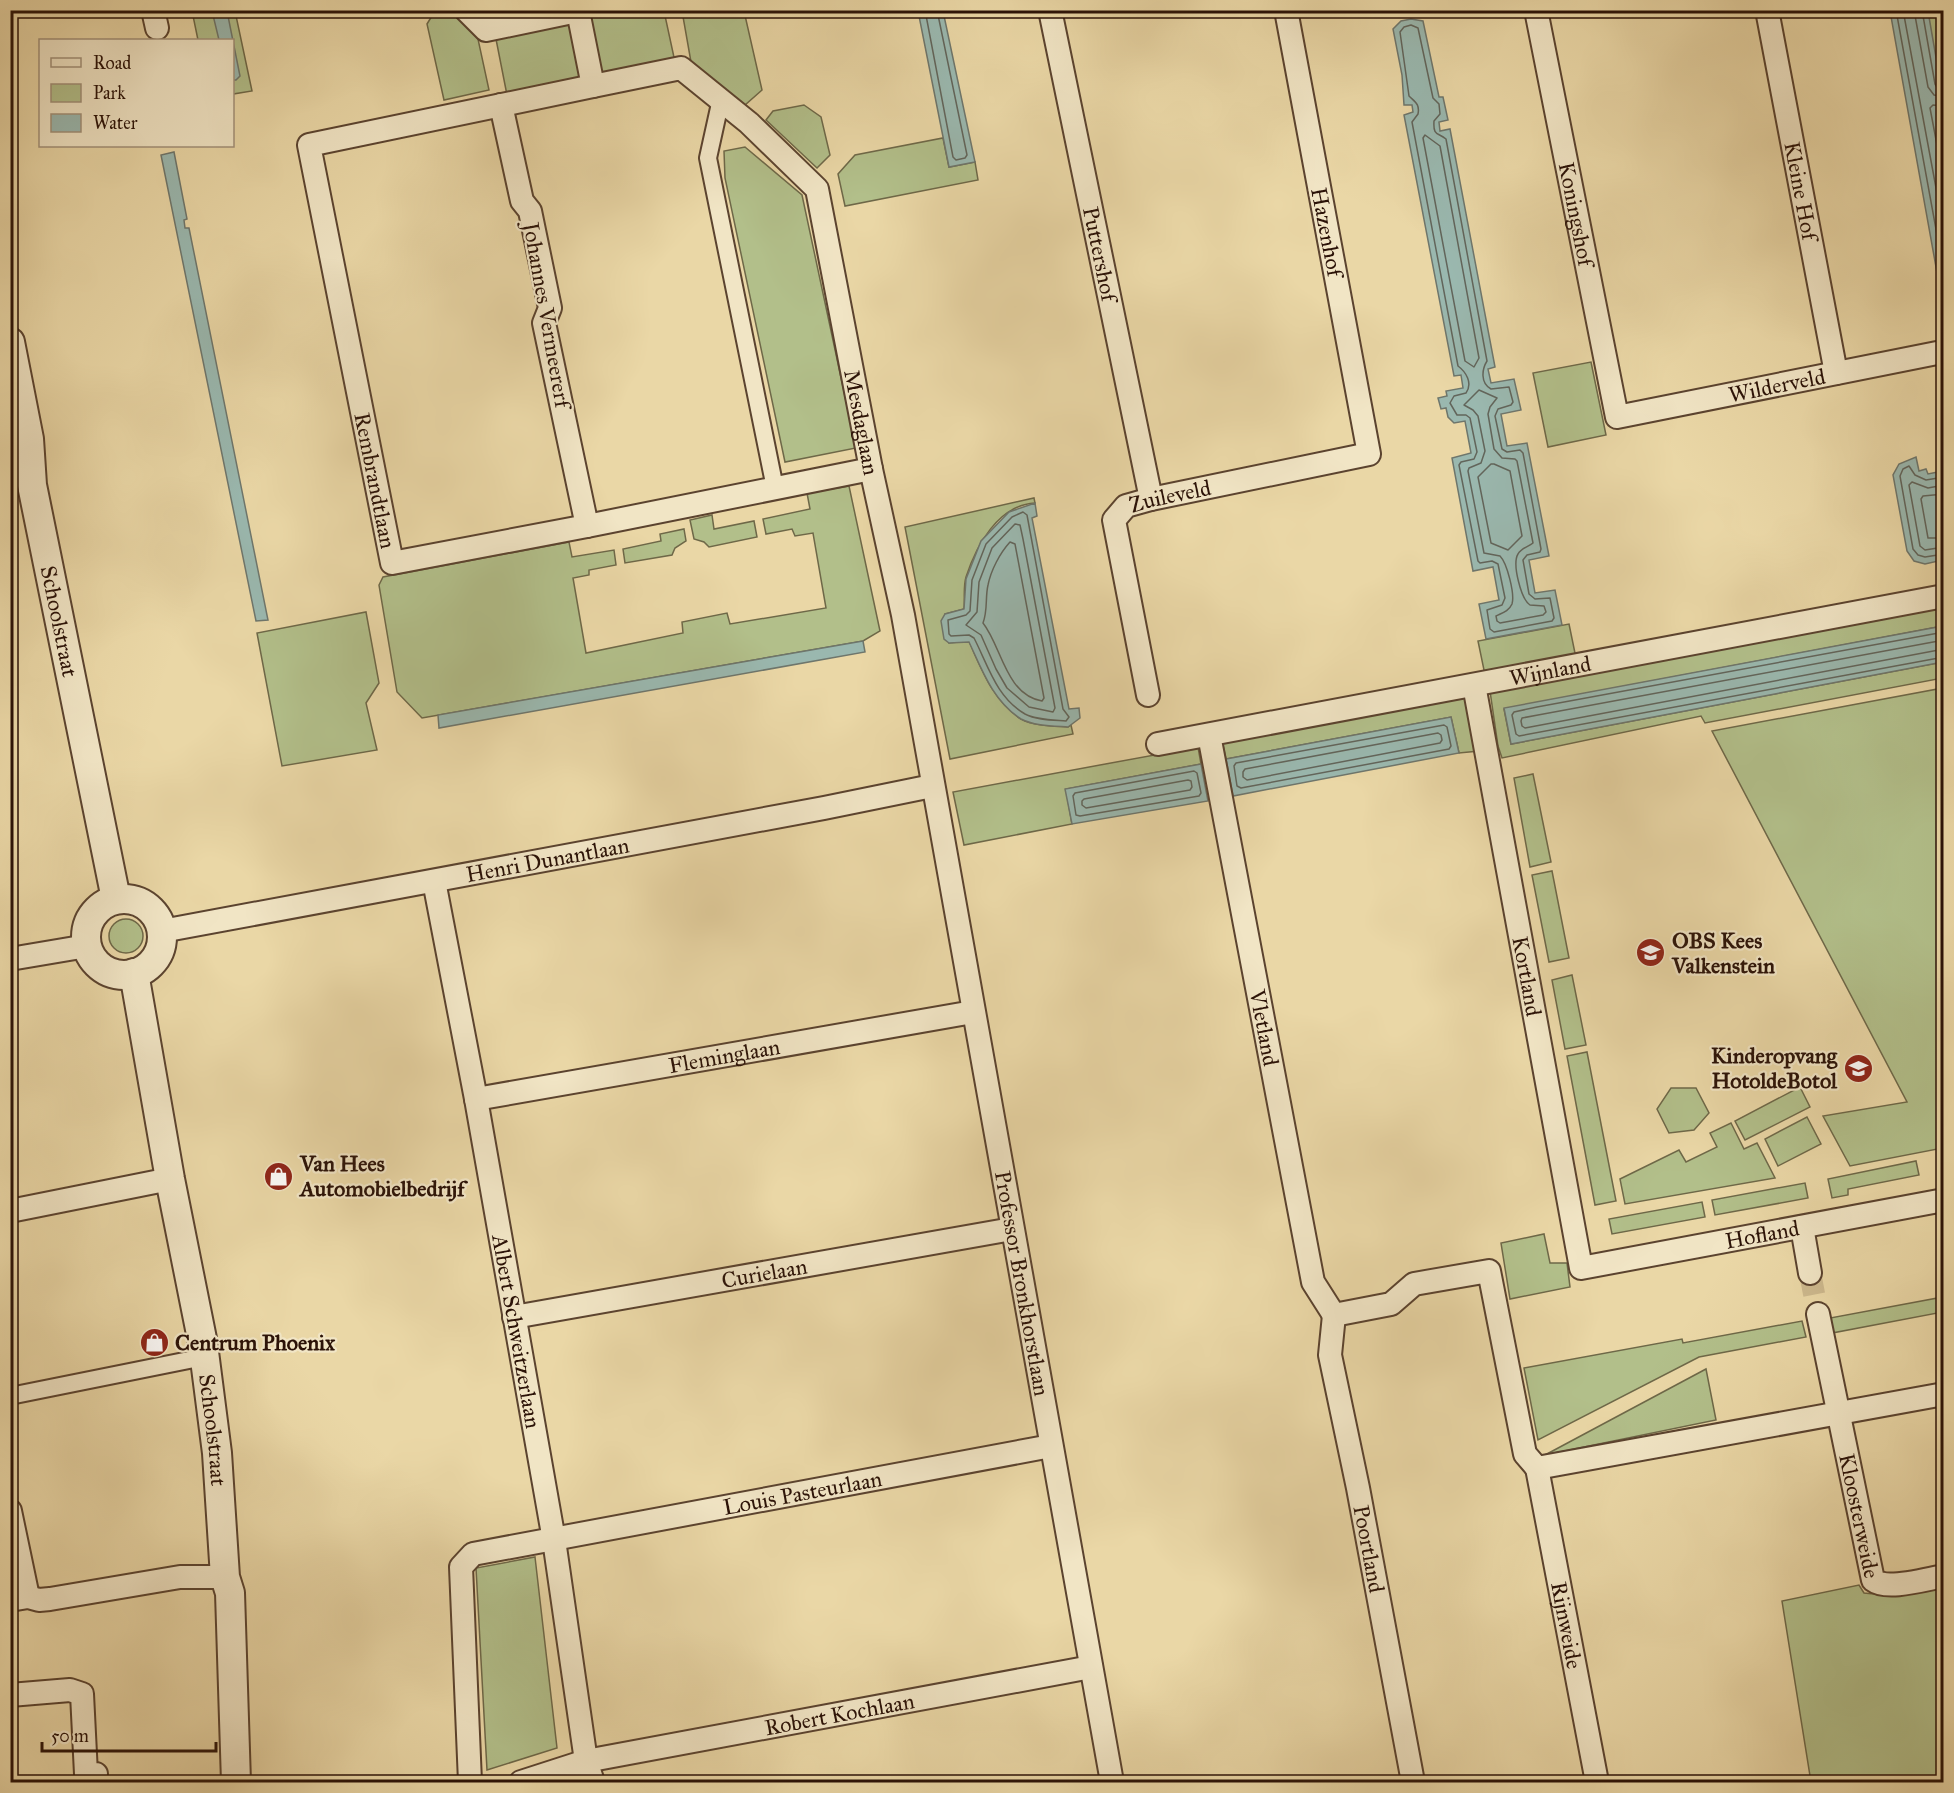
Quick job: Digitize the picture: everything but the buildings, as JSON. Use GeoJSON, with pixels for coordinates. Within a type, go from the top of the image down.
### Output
{"type":"FeatureCollection","features":[{"type":"Feature","properties":{"kind":"street"},"geometry":{"type":"LineString","coordinates":[[466,10],[486,30],[580,11],[593,86],[501,105]]}},
{"type":"Feature","properties":{"kind":"street","name":"Puttershof"},"geometry":{"type":"LineString","coordinates":[[1050,10],[1151,499]]}},
{"type":"Feature","properties":{"kind":"street","name":"Hazenhof"},"geometry":{"type":"LineString","coordinates":[[1286,10],[1369,454]]}},
{"type":"Feature","properties":{"kind":"street","name":"Koningshof"},"geometry":{"type":"LineString","coordinates":[[1536,10],[1617,417]]}},
{"type":"Feature","properties":{"kind":"street","name":"Kleine Hof"},"geometry":{"type":"LineString","coordinates":[[1767,10],[1836,373]]}},
{"type":"Feature","properties":{"kind":"street","name":"Mesdaglaan"},"geometry":{"type":"LineString","coordinates":[[593,86],[681,68],[749,123],[817,189],[871,469],[903,615],[932,786]]}},
{"type":"Feature","properties":{"kind":"street"},"geometry":{"type":"LineString","coordinates":[[720,99],[708,158],[775,488]]}},
{"type":"Feature","properties":{"kind":"street","name":"Rembrandtlaan"},"geometry":{"type":"LineString","coordinates":[[501,105],[309,145],[392,563],[871,469]]}},
{"type":"Feature","properties":{"kind":"street","name":"Johannes Vermeererf"},"geometry":{"type":"LineString","coordinates":[[501,105],[522,201],[530,212],[549,308],[544,323],[587,526]]}},
{"type":"Feature","properties":{"kind":"street","name":"Schoolstraat"},"geometry":{"type":"LineString","coordinates":[[10,342],[29,439],[32,485],[116,899]]}},
{"type":"Feature","properties":{"kind":"street","name":"Wilderveld"},"geometry":{"type":"LineString","coordinates":[[1617,417],[1937,353]]}},
{"type":"Feature","properties":{"kind":"street","name":"Zuileveld"},"geometry":{"type":"LineString","coordinates":[[1148,695],[1114,520],[1126,506],[1369,454]]}},
{"type":"Feature","properties":{"kind":"street","name":"Wijnland"},"geometry":{"type":"LineString","coordinates":[[1158,744],[1944,596]]}},
{"type":"Feature","properties":{"kind":"street","name":"Kortland"},"geometry":{"type":"LineString","coordinates":[[1474,685],[1581,1268]]}},
{"type":"Feature","properties":{"kind":"street","name":"Vletland"},"geometry":{"type":"LineString","coordinates":[[1209,735],[1313,1282],[1334,1315]]}},
{"type":"Feature","properties":{"kind":"street","name":"Henri Dunantlaan"},"geometry":{"type":"LineString","coordinates":[[162,931],[932,786]]}},
{"type":"Feature","properties":{"kind":"street","name":"Professor Bronkhorstlaan"},"geometry":{"type":"LineString","coordinates":[[932,786],[1112,1782]]}},
{"type":"Feature","properties":{"kind":"street","name":"Albert Schweitzerlaan"},"geometry":{"type":"LineString","coordinates":[[434,881],[476,1099],[554,1540],[589,1772]]}},
{"type":"Feature","properties":{"kind":"street"},"geometry":{"type":"LineString","coordinates":[[116,899],[140,902],[151,909],[162,931],[161,944],[156,957],[147,967],[134,974],[116,974],[100,966],[92,957],[87,946],[86,934],[95,912],[104,904],[116,899]]}},
{"type":"Feature","properties":{"kind":"street"},"geometry":{"type":"LineString","coordinates":[[10,959],[87,946]]}},
{"type":"Feature","properties":{"kind":"street","name":"Schoolstraat"},"geometry":{"type":"LineString","coordinates":[[134,974],[204,1357],[217,1452],[225,1577],[230,1593],[236,1782]]}},
{"type":"Feature","properties":{"kind":"street","name":"Fleminglaan"},"geometry":{"type":"LineString","coordinates":[[476,1099],[973,1012]]}},
{"type":"Feature","properties":{"kind":"street"},"geometry":{"type":"LineString","coordinates":[[10,1211],[170,1179]]}},
{"type":"Feature","properties":{"kind":"street","name":"Hofland"},"geometry":{"type":"LineString","coordinates":[[1581,1268],[1944,1200]]}},
{"type":"Feature","properties":{"kind":"street"},"geometry":{"type":"LineString","coordinates":[[1802,1227],[1810,1274]]}},
{"type":"Feature","properties":{"kind":"street","name":"Curielaan"},"geometry":{"type":"LineString","coordinates":[[514,1317],[1012,1229]]}},
{"type":"Feature","properties":{"kind":"street","name":"Rijnweide"},"geometry":{"type":"LineString","coordinates":[[1334,1315],[1391,1304],[1414,1284],[1489,1271],[1525,1455],[1537,1468],[1597,1782]]}},
{"type":"Feature","properties":{"kind":"street"},"geometry":{"type":"LineString","coordinates":[[1818,1314],[1839,1414]]}},
{"type":"Feature","properties":{"kind":"street","name":"Poortland"},"geometry":{"type":"LineString","coordinates":[[1334,1315],[1330,1355],[1358,1488],[1413,1782]]}},
{"type":"Feature","properties":{"kind":"street"},"geometry":{"type":"LineString","coordinates":[[10,1396],[204,1357]]}},
{"type":"Feature","properties":{"kind":"street"},"geometry":{"type":"LineString","coordinates":[[1537,1468],[1944,1394]]}},
{"type":"Feature","properties":{"kind":"street","name":"Kloosterweide"},"geometry":{"type":"LineString","coordinates":[[1839,1414],[1873,1580],[1879,1585],[1888,1586],[1944,1576]]}},
{"type":"Feature","properties":{"kind":"street","name":"Louis Pasteurlaan"},"geometry":{"type":"LineString","coordinates":[[470,1782],[461,1567],[473,1554],[1051,1446]]}},
{"type":"Feature","properties":{"kind":"street"},"geometry":{"type":"LineString","coordinates":[[10,1511],[19,1598],[50,1599],[180,1577],[225,1577]]}},
{"type":"Feature","properties":{"kind":"street","name":"Robert Kochlaan"},"geometry":{"type":"LineString","coordinates":[[521,1782],[589,1772],[1091,1667]]}},
{"type":"Feature","properties":{"kind":"street"},"geometry":{"type":"LineString","coordinates":[[10,1695],[70,1690],[82,1694],[86,1774],[96,1774]]}},
{"type":"Feature","properties":{"kind":"green space"},"geometry":{"type":"Polygon","coordinates":[[[192,11],[235,11],[252,91],[234,94],[234,39],[198,39],[192,11]]]}},
{"type":"Feature","properties":{"kind":"green space"},"geometry":{"type":"Polygon","coordinates":[[[435,11],[452,11],[478,39],[489,90],[444,100],[427,24],[435,11]]]}},
{"type":"Feature","properties":{"kind":"green space"},"geometry":{"type":"Polygon","coordinates":[[[619,11],[664,11],[675,62],[596,78],[583,17],[619,11]]]}},
{"type":"Feature","properties":{"kind":"green space"},"geometry":{"type":"Polygon","coordinates":[[[682,11],[744,11],[762,90],[745,105],[691,62],[682,11]]]}},
{"type":"Feature","properties":{"kind":"green space"},"geometry":{"type":"Polygon","coordinates":[[[1928,16],[1943,17],[1943,98],[1928,16]]]}},
{"type":"Feature","properties":{"kind":"green space"},"geometry":{"type":"Polygon","coordinates":[[[573,19],[586,79],[507,95],[495,34],[573,19]]]}},
{"type":"Feature","properties":{"kind":"green space"},"geometry":{"type":"Polygon","coordinates":[[[804,105],[821,117],[830,155],[817,168],[766,120],[773,111],[804,105]]]}},
{"type":"Feature","properties":{"kind":"green space"},"geometry":{"type":"Polygon","coordinates":[[[943,138],[949,167],[975,162],[978,180],[845,206],[838,174],[855,155],[943,138]]]}},
{"type":"Feature","properties":{"kind":"green space"},"geometry":{"type":"Polygon","coordinates":[[[745,147],[802,195],[856,448],[785,462],[725,178],[724,151],[745,147]]]}},
{"type":"Feature","properties":{"kind":"green space"},"geometry":{"type":"Polygon","coordinates":[[[1591,362],[1606,435],[1548,447],[1533,373],[1591,362]]]}},
{"type":"Feature","properties":{"kind":"green space"},"geometry":{"type":"Polygon","coordinates":[[[849,486],[880,631],[863,641],[422,718],[397,692],[379,585],[383,577],[569,542],[572,557],[614,550],[616,565],[589,570],[589,575],[573,578],[586,653],[683,633],[682,622],[727,613],[730,624],[826,608],[813,533],[795,536],[792,529],[766,534],[763,519],[810,509],[807,493],[849,486]]]}},
{"type":"Feature","properties":{"kind":"green space"},"geometry":{"type":"Polygon","coordinates":[[[1034,498],[1035,503],[1022,505],[1000,519],[982,540],[966,577],[964,609],[945,614],[949,643],[969,641],[984,674],[996,694],[1011,712],[1032,723],[1068,727],[1071,725],[1073,734],[950,759],[905,527],[1034,498]]]}},
{"type":"Feature","properties":{"kind":"green space"},"geometry":{"type":"Polygon","coordinates":[[[712,515],[714,529],[754,521],[757,537],[709,547],[704,542],[694,539],[690,520],[712,515]]]}},
{"type":"Feature","properties":{"kind":"green space"},"geometry":{"type":"Polygon","coordinates":[[[684,529],[686,541],[675,548],[672,555],[625,563],[623,549],[661,541],[660,534],[684,529]]]}},
{"type":"Feature","properties":{"kind":"green space"},"geometry":{"type":"Polygon","coordinates":[[[1943,605],[1943,626],[1504,709],[1511,744],[1943,662],[1943,678],[1705,723],[1701,716],[1502,758],[1498,746],[1490,691],[1943,605]]]}},
{"type":"Feature","properties":{"kind":"green space"},"geometry":{"type":"Polygon","coordinates":[[[366,612],[379,683],[366,703],[377,750],[282,766],[257,633],[366,612]]]}},
{"type":"Feature","properties":{"kind":"green space"},"geometry":{"type":"Polygon","coordinates":[[[1569,624],[1576,658],[1485,675],[1478,641],[1569,624]]]}},
{"type":"Feature","properties":{"kind":"green space"},"geometry":{"type":"Polygon","coordinates":[[[1943,688],[1943,1148],[1850,1166],[1823,1116],[1907,1102],[1712,731],[1943,688]]]}},
{"type":"Feature","properties":{"kind":"green space"},"geometry":{"type":"Polygon","coordinates":[[[1467,694],[1479,751],[1459,753],[1451,717],[1226,759],[1222,741],[1467,694]]]}},
{"type":"Feature","properties":{"kind":"green space"},"geometry":{"type":"Polygon","coordinates":[[[1198,747],[1201,764],[1066,789],[1072,824],[964,845],[953,792],[1198,747]]]}},
{"type":"Feature","properties":{"kind":"green space"},"geometry":{"type":"Polygon","coordinates":[[[1533,774],[1551,862],[1530,867],[1514,778],[1533,774]]]}},
{"type":"Feature","properties":{"kind":"green space"},"geometry":{"type":"Polygon","coordinates":[[[1552,871],[1569,958],[1549,962],[1532,875],[1552,871]]]}},
{"type":"Feature","properties":{"kind":"green space"},"geometry":{"type":"Polygon","coordinates":[[[126,919],[138,924],[143,936],[138,948],[126,953],[114,948],[109,936],[114,924],[126,919]]]}},
{"type":"Feature","properties":{"kind":"green space"},"geometry":{"type":"Polygon","coordinates":[[[1572,975],[1586,1045],[1565,1049],[1552,980],[1572,975]]]}},
{"type":"Feature","properties":{"kind":"green space"},"geometry":{"type":"Polygon","coordinates":[[[1587,1052],[1616,1201],[1595,1205],[1567,1056],[1587,1052]]]}},
{"type":"Feature","properties":{"kind":"green space"},"geometry":{"type":"Polygon","coordinates":[[[1800,1087],[1810,1107],[1745,1140],[1735,1121],[1800,1087]]]}},
{"type":"Feature","properties":{"kind":"green space"},"geometry":{"type":"Polygon","coordinates":[[[1671,1088],[1696,1088],[1709,1113],[1694,1130],[1669,1133],[1657,1109],[1671,1088]]]}},
{"type":"Feature","properties":{"kind":"green space"},"geometry":{"type":"Polygon","coordinates":[[[1807,1117],[1821,1144],[1778,1166],[1765,1139],[1807,1117]]]}},
{"type":"Feature","properties":{"kind":"green space"},"geometry":{"type":"Polygon","coordinates":[[[1731,1123],[1744,1149],[1757,1143],[1775,1178],[1625,1204],[1620,1179],[1679,1150],[1686,1162],[1717,1147],[1710,1133],[1731,1123]]]}},
{"type":"Feature","properties":{"kind":"green space"},"geometry":{"type":"Polygon","coordinates":[[[1916,1161],[1919,1175],[1848,1189],[1848,1195],[1832,1198],[1828,1179],[1916,1161]]]}},
{"type":"Feature","properties":{"kind":"green space"},"geometry":{"type":"Polygon","coordinates":[[[1805,1183],[1808,1198],[1715,1215],[1712,1200],[1805,1183]]]}},
{"type":"Feature","properties":{"kind":"green space"},"geometry":{"type":"Polygon","coordinates":[[[1702,1202],[1705,1217],[1612,1234],[1609,1219],[1702,1202]]]}},
{"type":"Feature","properties":{"kind":"green space"},"geometry":{"type":"Polygon","coordinates":[[[1544,1234],[1550,1263],[1567,1263],[1570,1287],[1510,1299],[1501,1243],[1544,1234]]]}},
{"type":"Feature","properties":{"kind":"green space"},"geometry":{"type":"Polygon","coordinates":[[[1943,1297],[1943,1312],[1832,1333],[1830,1318],[1943,1297]]]}},
{"type":"Feature","properties":{"kind":"green space"},"geometry":{"type":"Polygon","coordinates":[[[1802,1321],[1806,1337],[1699,1357],[1538,1440],[1524,1368],[1682,1339],[1683,1343],[1802,1321]]]}},
{"type":"Feature","properties":{"kind":"green space"},"geometry":{"type":"Polygon","coordinates":[[[1706,1369],[1716,1420],[1545,1455],[1706,1369]]]}},
{"type":"Feature","properties":{"kind":"green space"},"geometry":{"type":"Polygon","coordinates":[[[535,1557],[557,1748],[487,1770],[476,1568],[535,1557]]]}},
{"type":"Feature","properties":{"kind":"green space"},"geometry":{"type":"Polygon","coordinates":[[[1943,1582],[1943,1782],[1811,1782],[1782,1601],[1859,1585],[1864,1593],[1874,1594],[1943,1582]]]}},
{"type":"Feature","properties":{"kind":"water"},"geometry":{"type":"Polygon","coordinates":[[[212,11],[227,11],[233,39],[219,39],[212,11]]]}},
{"type":"Feature","properties":{"kind":"water"},"geometry":{"type":"Polygon","coordinates":[[[918,11],[943,11],[975,162],[949,167],[918,11]]]}},
{"type":"Feature","properties":{"kind":"water"},"geometry":{"type":"Polygon","coordinates":[[[1890,11],[1928,11],[1943,98],[1943,306],[1890,11]]]}},
{"type":"Feature","properties":{"kind":"water"},"geometry":{"type":"Polygon","coordinates":[[[1411,19],[1423,21],[1439,97],[1443,97],[1448,120],[1439,122],[1440,131],[1450,129],[1495,367],[1488,369],[1491,383],[1514,379],[1521,410],[1501,414],[1507,446],[1527,443],[1549,556],[1529,560],[1535,593],[1555,590],[1562,625],[1486,639],[1479,604],[1499,600],[1493,567],[1473,571],[1452,458],[1471,453],[1465,421],[1454,423],[1448,417],[1446,408],[1441,409],[1438,398],[1447,396],[1446,391],[1463,388],[1461,375],[1454,376],[1404,115],[1413,112],[1412,105],[1404,105],[1402,75],[1393,29],[1401,21],[1411,19]]]}},
{"type":"Feature","properties":{"kind":"water"},"geometry":{"type":"Polygon","coordinates":[[[234,46],[240,76],[234,80],[234,46]]]}},
{"type":"Feature","properties":{"kind":"water"},"geometry":{"type":"Polygon","coordinates":[[[174,152],[187,219],[184,220],[185,228],[189,228],[268,620],[256,621],[161,155],[174,152]]]}},
{"type":"Feature","properties":{"kind":"water"},"geometry":{"type":"Polygon","coordinates":[[[1916,457],[1919,471],[1926,469],[1928,474],[1943,471],[1943,560],[1925,564],[1914,561],[1907,551],[1893,475],[1899,464],[1916,457]]]}},
{"type":"Feature","properties":{"kind":"water"},"geometry":{"type":"Polygon","coordinates":[[[1035,503],[1037,516],[1032,518],[1069,709],[1079,708],[1080,718],[1068,727],[1032,723],[1011,712],[989,684],[969,642],[949,643],[944,639],[941,621],[945,614],[964,609],[966,579],[981,541],[1009,512],[1035,503]]]}},
{"type":"Feature","properties":{"kind":"water"},"geometry":{"type":"Polygon","coordinates":[[[1943,626],[1943,662],[1511,744],[1504,708],[1943,626]]]}},
{"type":"Feature","properties":{"kind":"water"},"geometry":{"type":"Polygon","coordinates":[[[863,641],[865,652],[439,728],[438,715],[863,641]]]}},
{"type":"Feature","properties":{"kind":"water"},"geometry":{"type":"Polygon","coordinates":[[[1451,717],[1459,753],[1233,796],[1226,759],[1451,717]]]}},
{"type":"Feature","properties":{"kind":"water"},"geometry":{"type":"Polygon","coordinates":[[[1201,764],[1208,801],[1072,824],[1065,789],[1201,764]]]}},
{"type":"Feature","properties":{"kind":"tunnel"},"geometry":{"type":"LineString","coordinates":[[1810,1273],[1818,1314]]}},
{"type":"Feature","properties":{"kind":"place","name":"OBS Kees Valkenstein"},"geometry":{"type":"Point","coordinates":[1651,953]}},
{"type":"Feature","properties":{"kind":"place","name":"Kinderopvang HotoldeBotol"},"geometry":{"type":"Point","coordinates":[1858,1068]}},
{"type":"Feature","properties":{"kind":"place","name":"Van Hees Automobielbedrijf"},"geometry":{"type":"Point","coordinates":[279,1176]}},
{"type":"Feature","properties":{"kind":"place","name":"Centrum Phoenix"},"geometry":{"type":"Point","coordinates":[154,1342]}}]}
